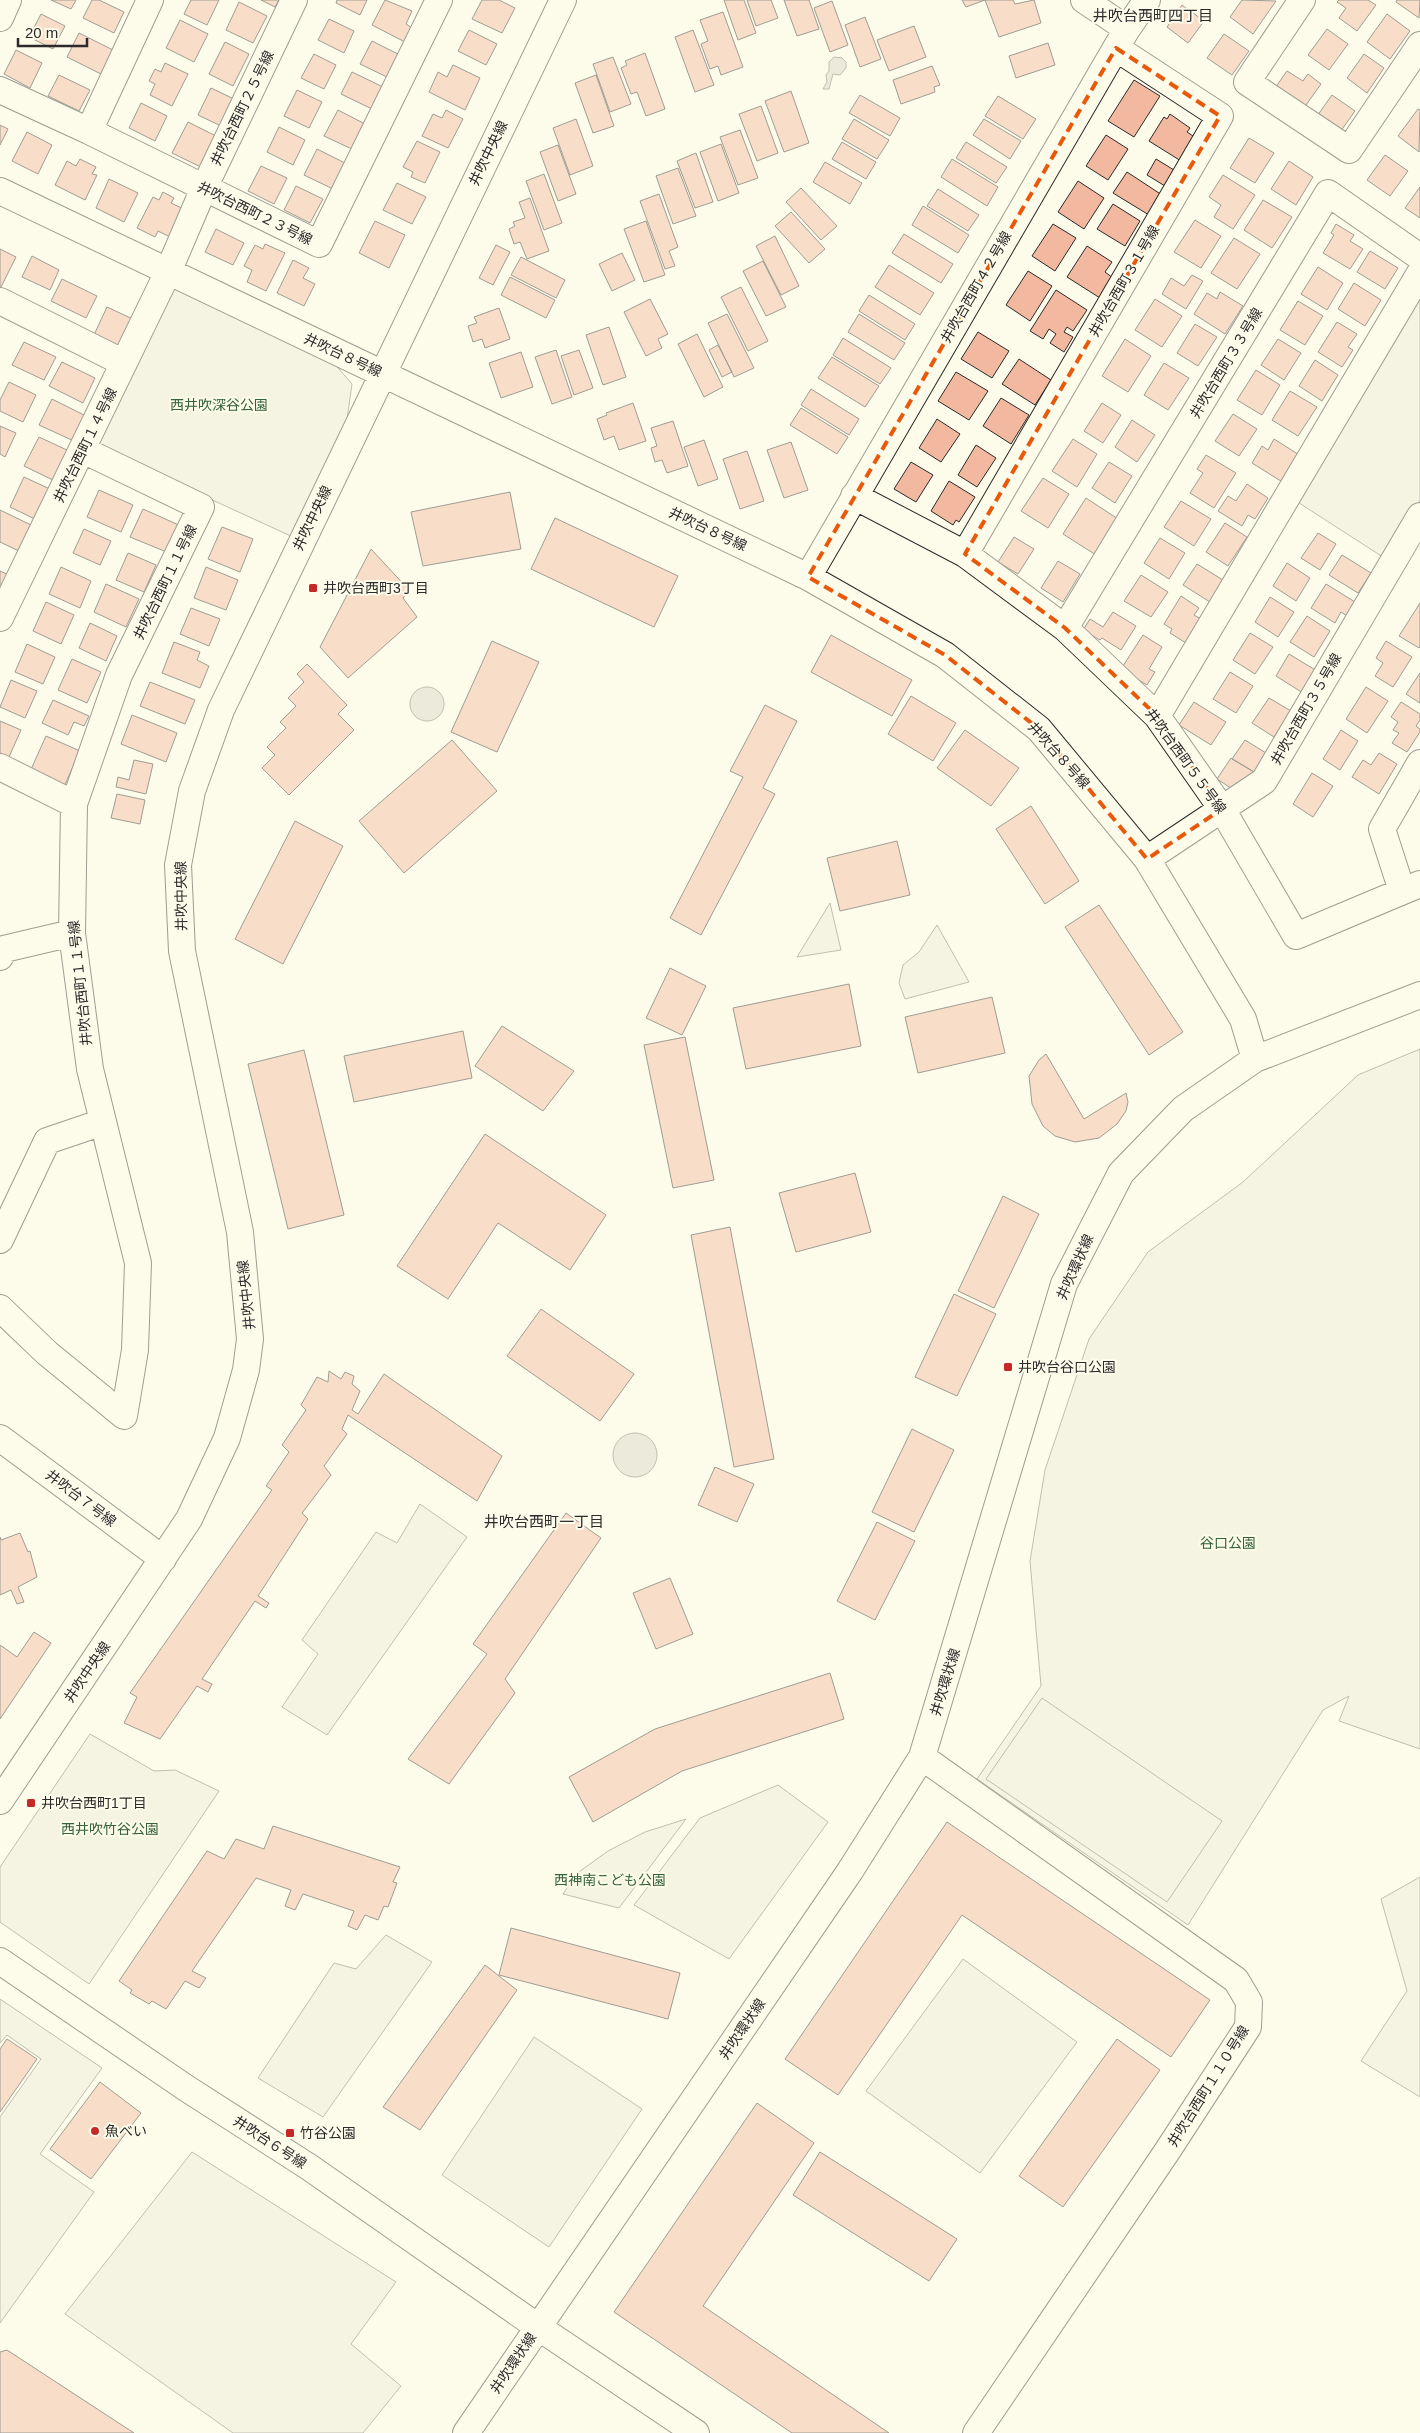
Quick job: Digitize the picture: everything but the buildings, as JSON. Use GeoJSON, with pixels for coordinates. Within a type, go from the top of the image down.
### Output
{"type":"FeatureCollection","features":[{"type":"Feature","properties":{"kind":"street"},"geometry":{"type":"LineString","coordinates":[[0,18],[8,0]]}},
{"type":"Feature","properties":{"kind":"street"},"geometry":{"type":"LineString","coordinates":[[89,131],[150,0]]}},
{"type":"Feature","properties":{"kind":"street","name":"井吹台西町２５号線"},"geometry":{"type":"LineString","coordinates":[[168,272],[204,188],[294,0]]}},
{"type":"Feature","properties":{"kind":"street","name":"井吹台西町２３号線"},"geometry":{"type":"LineString","coordinates":[[0,90],[89,131],[319,244],[439,0]]}},
{"type":"Feature","properties":{"kind":"street","name":"井吹中央線"},"geometry":{"type":"LineString","coordinates":[[0,1801],[190,1520],[227,1438],[246,1370],[250,1339],[240,1232],[182,951],[178,865],[192,791],[221,710],[563,0]]}},
{"type":"Feature","properties":{"kind":"street"},"geometry":{"type":"LineString","coordinates":[[1084,0],[1122,39]]}},
{"type":"Feature","properties":{"kind":"street","name":"井吹台西町４２号線"},"geometry":{"type":"LineString","coordinates":[[808,577],[1122,39],[1147,0]]}},
{"type":"Feature","properties":{"kind":"street"},"geometry":{"type":"LineString","coordinates":[[1302,0],[1247,82],[1349,150],[1420,45]]}},
{"type":"Feature","properties":{"kind":"street","name":"井吹台西町３１号線"},"geometry":{"type":"LineString","coordinates":[[966,554],[1220,116],[1122,39]]}},
{"type":"Feature","properties":{"kind":"street","name":"井吹台８号線"},"geometry":{"type":"LineString","coordinates":[[0,191],[808,577],[944,655],[1039,729],[1147,859],[1243,1019],[1255,1059]]}},
{"type":"Feature","properties":{"kind":"street","name":"井吹台西町３３号線"},"geometry":{"type":"LineString","coordinates":[[1065,628],[1328,193],[1420,257]]}},
{"type":"Feature","properties":{"kind":"street","name":"井吹台西町１４号線"},"geometry":{"type":"LineString","coordinates":[[0,618],[168,272]]}},
{"type":"Feature","properties":{"kind":"street"},"geometry":{"type":"LineString","coordinates":[[1157,716],[1420,274]]}},
{"type":"Feature","properties":{"kind":"street"},"geometry":{"type":"LineString","coordinates":[[2,309],[124,363]]}},
{"type":"Feature","properties":{"kind":"street","name":"井吹台西町１１号線"},"geometry":{"type":"LineString","coordinates":[[0,1308],[47,1352],[124,1416],[135,1350],[138,1263],[90,1070],[72,933],[74,804],[119,675],[201,507],[83,450]]}},
{"type":"Feature","properties":{"kind":"street","name":"井吹台西町５５号線"},"geometry":{"type":"LineString","coordinates":[[854,496],[966,554],[1065,628],[1157,716],[1222,809],[1296,936],[1411,888]]}},
{"type":"Feature","properties":{"kind":"street","name":"井吹台西町３５号線"},"geometry":{"type":"LineString","coordinates":[[1147,859],[1264,781],[1420,516]]}},
{"type":"Feature","properties":{"kind":"street"},"geometry":{"type":"LineString","coordinates":[[1411,888],[1382,828],[1420,763]]}},
{"type":"Feature","properties":{"kind":"street"},"geometry":{"type":"LineString","coordinates":[[0,767],[74,804]]}},
{"type":"Feature","properties":{"kind":"street"},"geometry":{"type":"LineString","coordinates":[[0,957],[4,949],[72,933]]}},
{"type":"Feature","properties":{"kind":"street","name":"井吹環状線"},"geometry":{"type":"LineString","coordinates":[[466,2433],[850,1870],[922,1757],[1064,1284],[1121,1172],[1183,1109],[1255,1059],[1420,994]]}},
{"type":"Feature","properties":{"kind":"street"},"geometry":{"type":"LineString","coordinates":[[0,1240],[47,1141],[103,1122]]}},
{"type":"Feature","properties":{"kind":"street","name":"井吹台７号線"},"geometry":{"type":"LineString","coordinates":[[0,1438],[163,1559]]}},
{"type":"Feature","properties":{"kind":"street","name":"井吹台西町１１０号線"},"geometry":{"type":"LineString","coordinates":[[922,1757],[1236,1980],[1249,2002],[1248,2027],[1166,2153],[976,2433]]}},
{"type":"Feature","properties":{"kind":"street","name":"井吹台６号線"},"geometry":{"type":"LineString","coordinates":[[0,1962],[186,2088],[309,2167],[538,2327]]}},
{"type":"Feature","properties":{"kind":"street"},"geometry":{"type":"LineString","coordinates":[[538,2327],[696,2433]]}},
{"type":"Feature","properties":{"kind":"highlighted area"},"geometry":{"type":"Polygon","coordinates":[[[1116,48],[1220,116],[965,554],[1065,628],[1157,716],[1222,809],[1147,859],[1039,729],[945,655],[808,577],[1116,48]]]}},
{"type":"Feature","properties":{"kind":"green space","name":"西井吹深谷公園"},"geometry":{"type":"Polygon","coordinates":[[[172,285],[332,361],[352,384],[347,419],[293,537],[97,447],[172,285]]]}},
{"type":"Feature","properties":{"kind":"green space"},"geometry":{"type":"Polygon","coordinates":[[[1420,290],[1420,500],[1386,559],[1296,501],[1420,290]]]}},
{"type":"Feature","properties":{"kind":"green space"},"geometry":{"type":"Polygon","coordinates":[[[830,903],[841,950],[797,957],[830,903]]]}},
{"type":"Feature","properties":{"kind":"green space"},"geometry":{"type":"Polygon","coordinates":[[[937,925],[969,982],[905,999],[899,983],[903,965],[919,952],[937,925]]]}},
{"type":"Feature","properties":{"kind":"green space","name":"谷口公園"},"geometry":{"type":"Polygon","coordinates":[[[1420,1049],[1420,1749],[1339,1721],[1349,1696],[1323,1710],[1188,1925],[977,1779],[1041,1686],[1030,1561],[1045,1470],[1089,1339],[1148,1252],[1243,1182],[1358,1075],[1420,1049]]]}},
{"type":"Feature","properties":{"kind":"green space","name":"西井吹竹谷公園"},"geometry":{"type":"Polygon","coordinates":[[[90,1734],[154,1771],[175,1770],[219,1791],[89,1984],[0,1922],[0,1867],[90,1734]]]}},
{"type":"Feature","properties":{"kind":"green space","name":"西神南こども公園"},"geometry":{"type":"Polygon","coordinates":[[[686,1819],[619,1908],[563,1894],[576,1874],[608,1851],[645,1832],[686,1819]]]}},
{"type":"Feature","properties":{"kind":"green space"},"geometry":{"type":"Polygon","coordinates":[[[1420,1877],[1420,2097],[1361,2061],[1407,1991],[1381,1899],[1420,1877]]]}},
{"type":"Feature","properties":{"kind":"shaded area"},"geometry":{"type":"Polygon","coordinates":[[[834,57],[842,58],[846,62],[846,68],[840,75],[833,74],[829,89],[823,89],[827,82],[826,75],[829,71],[829,62],[834,57]]]}},
{"type":"Feature","properties":{"kind":"shaded area"},"geometry":{"type":"Polygon","coordinates":[[[427,687],[434,688],[439,692],[443,697],[443,711],[439,716],[434,720],[427,721],[420,720],[415,716],[411,711],[410,704],[411,697],[415,692],[420,688],[427,687]]]}},
{"type":"Feature","properties":{"kind":"shaded area"},"geometry":{"type":"Polygon","coordinates":[[[635,1433],[647,1437],[653,1443],[657,1455],[653,1467],[647,1473],[635,1477],[623,1473],[617,1467],[613,1455],[617,1443],[623,1437],[635,1433]]]}},
{"type":"Feature","properties":{"kind":"shaded area"},"geometry":{"type":"Polygon","coordinates":[[[420,1504],[467,1537],[327,1735],[282,1707],[318,1654],[302,1640],[376,1532],[397,1543],[420,1504]]]}},
{"type":"Feature","properties":{"kind":"shaded area"},"geometry":{"type":"Polygon","coordinates":[[[1042,1698],[1222,1821],[1167,1902],[986,1779],[1042,1698]]]}},
{"type":"Feature","properties":{"kind":"shaded area"},"geometry":{"type":"Polygon","coordinates":[[[778,1785],[828,1822],[729,1959],[634,1905],[700,1818],[778,1785]]]}},
{"type":"Feature","properties":{"kind":"shaded area"},"geometry":{"type":"Polygon","coordinates":[[[386,1935],[432,1962],[323,2117],[258,2078],[334,1963],[356,1969],[386,1935]]]}},
{"type":"Feature","properties":{"kind":"shaded area"},"geometry":{"type":"Polygon","coordinates":[[[963,1959],[1077,2042],[980,2173],[866,2091],[963,1959]]]}},
{"type":"Feature","properties":{"kind":"shaded area"},"geometry":{"type":"Polygon","coordinates":[[[0,1999],[102,2068],[40,2154],[94,2192],[0,2323],[0,2117],[41,2059],[7,2035],[0,2043],[0,1999]]]}},
{"type":"Feature","properties":{"kind":"shaded area"},"geometry":{"type":"Polygon","coordinates":[[[534,2037],[642,2109],[549,2247],[442,2175],[534,2037]]]}},
{"type":"Feature","properties":{"kind":"shaded area"},"geometry":{"type":"Polygon","coordinates":[[[192,2152],[396,2282],[351,2344],[401,2386],[363,2433],[233,2433],[65,2314],[192,2152]]]}},
{"type":"Feature","properties":{"kind":"place","name":"井吹台西町3丁目"},"geometry":{"type":"Point","coordinates":[313,588]}},
{"type":"Feature","properties":{"kind":"place","name":"井吹台谷口公園"},"geometry":{"type":"Point","coordinates":[1008,1367]}},
{"type":"Feature","properties":{"kind":"place","name":"井吹台西町1丁目"},"geometry":{"type":"Point","coordinates":[31,1803]}},
{"type":"Feature","properties":{"kind":"place","name":"魚べい"},"geometry":{"type":"Point","coordinates":[95,2131]}},
{"type":"Feature","properties":{"kind":"place","name":"竹谷公園"},"geometry":{"type":"Point","coordinates":[290,2133]}},
{"type":"Feature","properties":{"kind":"district","name":"井吹台西町四丁目"},"geometry":{"type":"Point","coordinates":[1153,16]}},
{"type":"Feature","properties":{"kind":"district","name":"井吹台西町一丁目"},"geometry":{"type":"Point","coordinates":[544,1522]}}]}
